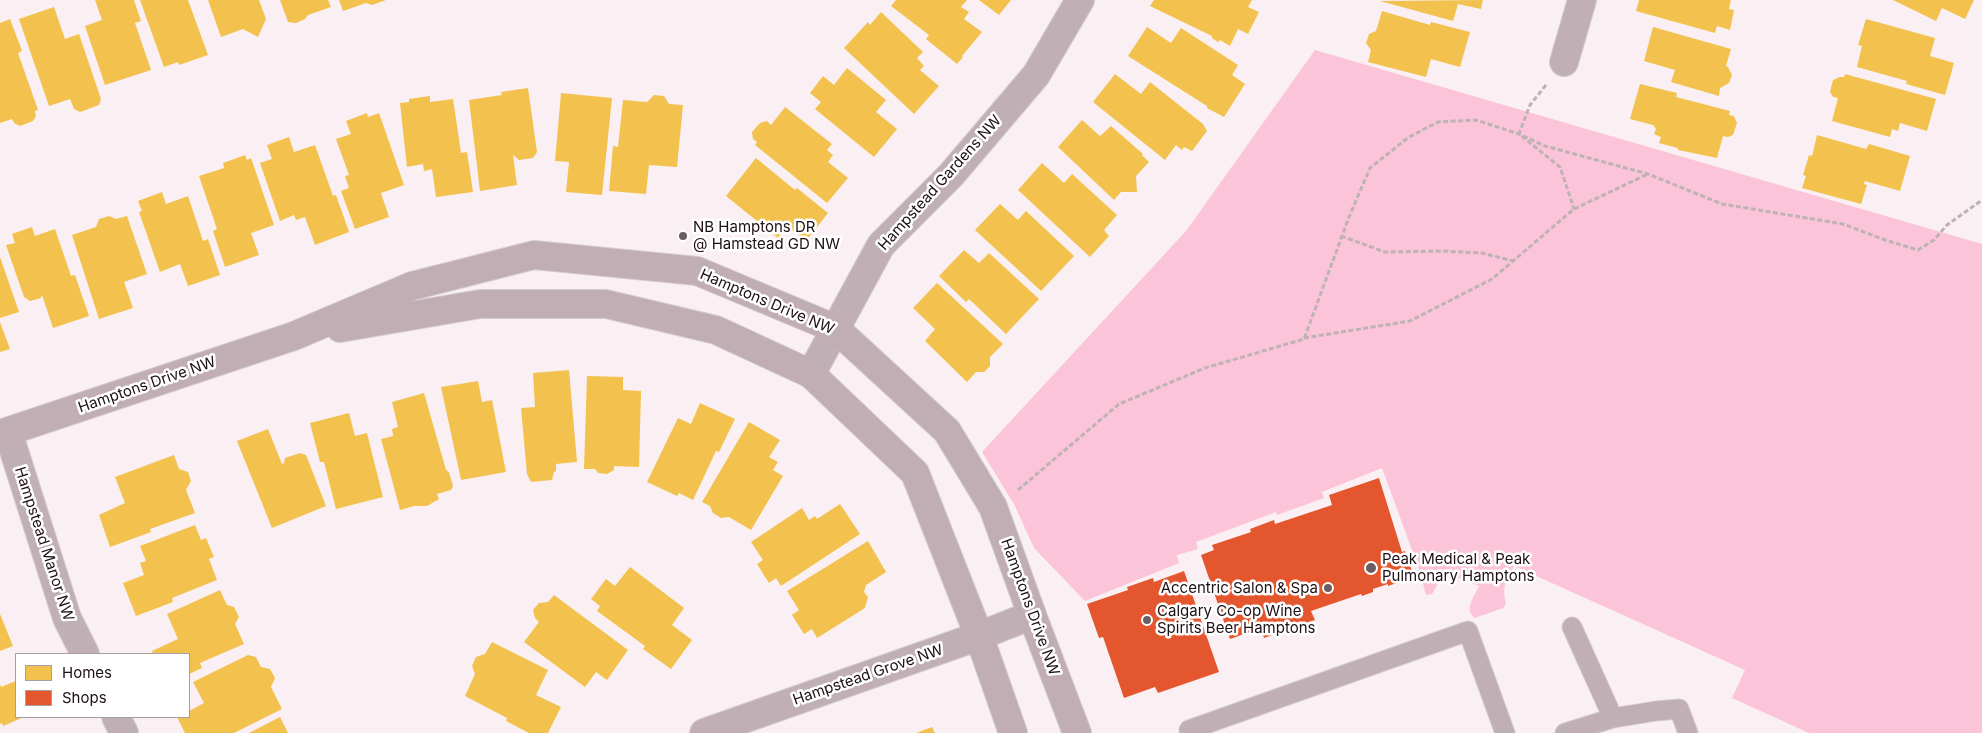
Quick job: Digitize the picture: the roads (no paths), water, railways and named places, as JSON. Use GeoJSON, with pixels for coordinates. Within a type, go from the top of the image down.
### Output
{"type":"FeatureCollection","features":[{"type":"Feature","properties":{"kind":"street","name":"Hampstead Gardens NW"},"geometry":{"type":"LineString","coordinates":[[811,374],[881,245],[951,175],[1036,75],[1080,0]]}},
{"type":"Feature","properties":{"kind":"street"},"geometry":{"type":"LineString","coordinates":[[1564,62],[1582,0]]}},
{"type":"Feature","properties":{"kind":"street","name":"Hamptons Drive NW"},"geometry":{"type":"LineString","coordinates":[[4,433],[294,336],[412,286],[534,255],[697,271],[836,329],[947,431],[993,507],[1077,733]]}},
{"type":"Feature","properties":{"kind":"street","name":"Hamptons Drive NW"},"geometry":{"type":"LineString","coordinates":[[294,336],[480,304],[606,304],[716,330],[811,374],[915,473],[979,636],[1014,733]]}},
{"type":"Feature","properties":{"kind":"street","name":"Hampstead Manor NW"},"geometry":{"type":"LineString","coordinates":[[4,433],[67,618],[84,653]]}},
{"type":"Feature","properties":{"kind":"street","name":"Hampstead Grove NW"},"geometry":{"type":"LineString","coordinates":[[704,733],[1032,616]]}},
{"type":"Feature","properties":{"kind":"street"},"geometry":{"type":"LineString","coordinates":[[116,718],[124,733]]}},
{"type":"Feature","properties":{"kind":"lane"},"geometry":{"type":"LineString","coordinates":[[1572,626],[1613,718]]}},
{"type":"Feature","properties":{"kind":"lane"},"geometry":{"type":"LineString","coordinates":[[1190,733],[1189,730],[1468,631],[1505,733]]}},
{"type":"Feature","properties":{"kind":"lane"},"geometry":{"type":"LineString","coordinates":[[1564,733],[1613,718],[1656,710],[1679,709],[1688,733]]}},
{"type":"Feature","properties":{"kind":"place","name":"NB Hamptons DR @ Hamstead GD NW"},"geometry":{"type":"Point","coordinates":[683,236]}},
{"type":"Feature","properties":{"kind":"place","name":"Peak Medical & Peak Pulmonary Hamptons"},"geometry":{"type":"Point","coordinates":[1371,568]}},
{"type":"Feature","properties":{"kind":"place","name":"Accentric Salon & Spa"},"geometry":{"type":"Point","coordinates":[1328,588]}},
{"type":"Feature","properties":{"kind":"place","name":"Calgary Co-op Wine Spirits Beer Hamptons"},"geometry":{"type":"Point","coordinates":[1147,620]}}]}
